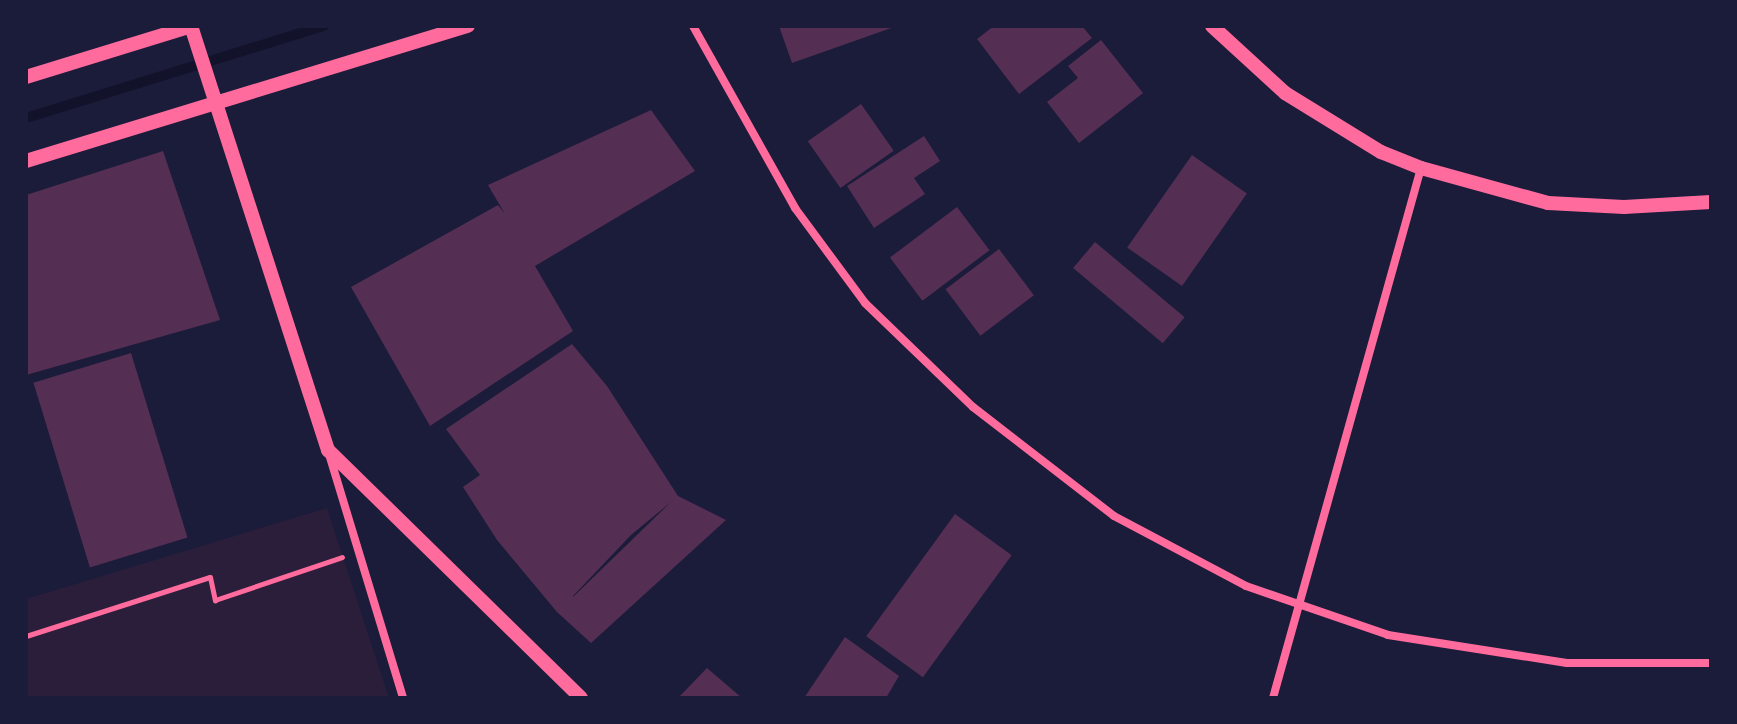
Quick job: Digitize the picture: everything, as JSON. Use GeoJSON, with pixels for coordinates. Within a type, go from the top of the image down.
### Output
{"type":"FeatureCollection","features":[{"type":"Feature","properties":{"kind":"street"},"geometry":{"type":"LineString","coordinates":[[26,77],[192,26],[328,450],[403,698]]}},
{"type":"Feature","properties":{"kind":"street"},"geometry":{"type":"LineString","coordinates":[[26,161],[468,26]]}},
{"type":"Feature","properties":{"kind":"street"},"geometry":{"type":"LineString","coordinates":[[693,26],[795,208],[865,303],[973,407],[1114,516],[1180,555],[1302,609],[1388,635],[1474,652],[1567,663],[1711,663]]}},
{"type":"Feature","properties":{"kind":"street"},"geometry":{"type":"LineString","coordinates":[[1212,26],[1285,93],[1381,152],[1421,168],[1548,203],[1624,207],[1711,202]]}},
{"type":"Feature","properties":{"kind":"street"},"geometry":{"type":"LineString","coordinates":[[1273,698],[1302,609],[1421,168]]}},
{"type":"Feature","properties":{"kind":"street"},"geometry":{"type":"LineString","coordinates":[[328,450],[581,698]]}},
{"type":"Feature","properties":{"kind":"path"},"geometry":{"type":"LineString","coordinates":[[26,636],[210,577],[215,600],[358,551]]}},
{"type":"Feature","properties":{"kind":"shaded area"},"geometry":{"type":"Polygon","coordinates":[[[327,508],[389,698],[26,698],[26,599],[327,508]]]}},
{"type":"Feature","properties":{"kind":"building"},"geometry":{"type":"Polygon","coordinates":[[[779,26],[897,26],[792,63],[779,26]]]}},
{"type":"Feature","properties":{"kind":"building"},"geometry":{"type":"Polygon","coordinates":[[[994,26],[1082,26],[1092,38],[1019,94],[977,39],[994,26]]]}},
{"type":"Feature","properties":{"kind":"building"},"geometry":{"type":"Polygon","coordinates":[[[1101,40],[1143,93],[1079,143],[1047,102],[1078,78],[1068,66],[1101,40]]]}},
{"type":"Feature","properties":{"kind":"building"},"geometry":{"type":"Polygon","coordinates":[[[861,104],[894,151],[840,188],[808,141],[861,104]]]}},
{"type":"Feature","properties":{"kind":"building"},"geometry":{"type":"Polygon","coordinates":[[[651,110],[695,171],[535,266],[573,331],[430,426],[351,287],[498,205],[505,214],[488,185],[651,110]]]}},
{"type":"Feature","properties":{"kind":"building"},"geometry":{"type":"Polygon","coordinates":[[[924,136],[940,161],[914,178],[925,194],[874,228],[847,186],[924,136]]]}},
{"type":"Feature","properties":{"kind":"building"},"geometry":{"type":"Polygon","coordinates":[[[163,151],[220,320],[26,375],[26,195],[163,151]]]}},
{"type":"Feature","properties":{"kind":"building"},"geometry":{"type":"Polygon","coordinates":[[[1192,155],[1247,193],[1182,286],[1127,248],[1192,155]]]}},
{"type":"Feature","properties":{"kind":"building"},"geometry":{"type":"Polygon","coordinates":[[[957,207],[989,250],[922,301],[890,258],[957,207]]]}},
{"type":"Feature","properties":{"kind":"building"},"geometry":{"type":"Polygon","coordinates":[[[1095,242],[1185,317],[1163,343],[1073,268],[1095,242]]]}},
{"type":"Feature","properties":{"kind":"building"},"geometry":{"type":"Polygon","coordinates":[[[999,249],[1034,295],[980,336],[945,289],[999,249]]]}},
{"type":"Feature","properties":{"kind":"building"},"geometry":{"type":"Polygon","coordinates":[[[572,344],[607,386],[678,496],[726,520],[591,643],[557,612],[497,540],[463,487],[480,475],[446,429],[572,344]],[[671,502],[631,535],[573,597],[671,502]]]}},
{"type":"Feature","properties":{"kind":"building"},"geometry":{"type":"Polygon","coordinates":[[[131,353],[187,538],[90,567],[33,383],[131,353]]]}},
{"type":"Feature","properties":{"kind":"building"},"geometry":{"type":"Polygon","coordinates":[[[955,514],[1012,555],[923,677],[866,636],[955,514]]]}},
{"type":"Feature","properties":{"kind":"building"},"geometry":{"type":"Polygon","coordinates":[[[845,637],[899,676],[886,698],[804,698],[845,637]]]}},
{"type":"Feature","properties":{"kind":"building"},"geometry":{"type":"Polygon","coordinates":[[[707,668],[742,698],[678,698],[707,668]]]}},
{"type":"Feature","properties":{"kind":"waterway"},"geometry":{"type":"LineString","coordinates":[[26,118],[324,26]]}}]}
